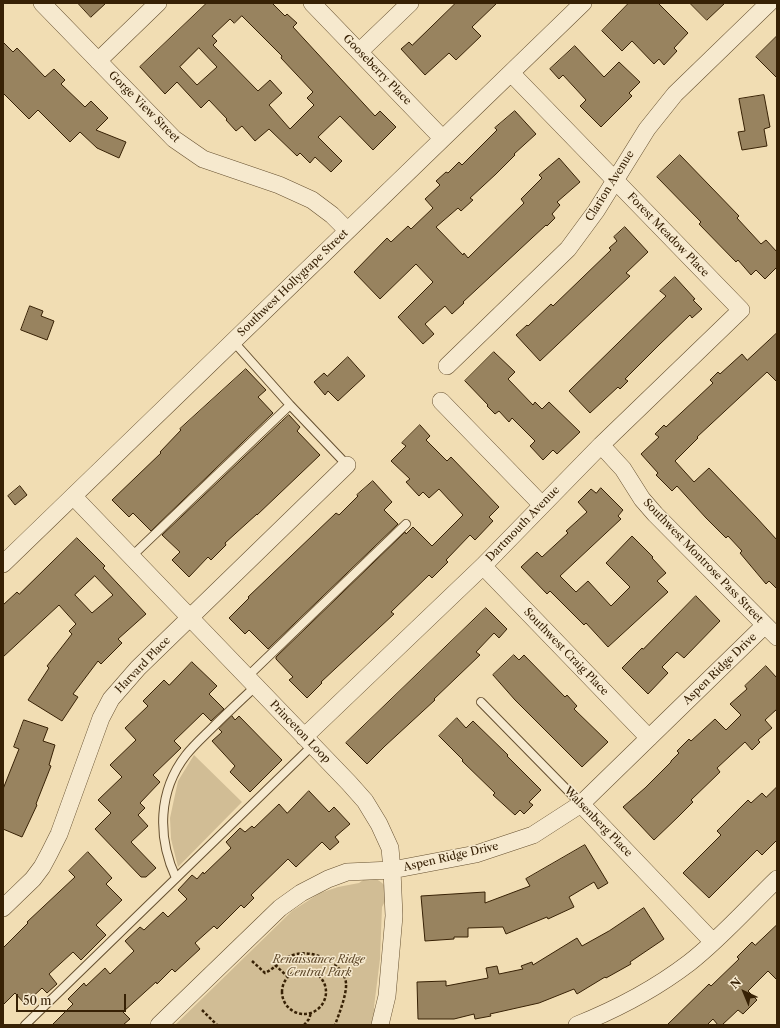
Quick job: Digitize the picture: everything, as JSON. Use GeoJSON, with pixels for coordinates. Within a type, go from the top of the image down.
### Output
{"type":"FeatureCollection","features":[{"type":"Feature","properties":{"kind":"street","name":"Gorge View Street"},"geometry":{"type":"LineString","coordinates":[[42,3],[174,139],[203,160],[279,185],[312,200],[332,215],[347,230]]}},
{"type":"Feature","properties":{"kind":"street"},"geometry":{"type":"LineString","coordinates":[[98,61],[158,3]]}},
{"type":"Feature","properties":{"kind":"street","name":"Gooseberry Place"},"geometry":{"type":"LineString","coordinates":[[312,3],[442,138]]}},
{"type":"Feature","properties":{"kind":"street"},"geometry":{"type":"LineString","coordinates":[[359,52],[410,3]]}},
{"type":"Feature","properties":{"kind":"street","name":"Southwest Hollygrape Street"},"geometry":{"type":"LineString","coordinates":[[3,564],[74,497],[347,230],[583,3]]}},
{"type":"Feature","properties":{"kind":"street","name":"Clarion Avenue"},"geometry":{"type":"LineString","coordinates":[[446,366],[568,249],[596,211],[647,129],[675,94],[769,3]]}},
{"type":"Feature","properties":{"kind":"street","name":"Forest Meadow Place"},"geometry":{"type":"LineString","coordinates":[[511,73],[741,310]]}},
{"type":"Feature","properties":{"kind":"street","name":"Dartmouth Avenue"},"geometry":{"type":"LineString","coordinates":[[308,741],[601,446],[741,310]]}},
{"type":"Feature","properties":{"kind":"street"},"geometry":{"type":"LineString","coordinates":[[441,401],[542,505]]}},
{"type":"Feature","properties":{"kind":"street","name":"Southwest Montrose Pass Street"},"geometry":{"type":"LineString","coordinates":[[601,446],[623,469],[642,499],[655,514],[777,637]]}},
{"type":"Feature","properties":{"kind":"street","name":"Harvard Place"},"geometry":{"type":"LineString","coordinates":[[3,908],[33,879],[42,868],[50,854],[62,826],[101,718],[111,699],[134,672],[189,617],[347,465]]}},
{"type":"Feature","properties":{"kind":"street","name":"Princeton Loop"},"geometry":{"type":"LineString","coordinates":[[74,497],[365,801],[379,824],[390,848],[394,916],[390,974],[387,996],[380,1025]]}},
{"type":"Feature","properties":{"kind":"street","name":"Southwest Craig Place"},"geometry":{"type":"LineString","coordinates":[[483,566],[649,738]]}},
{"type":"Feature","properties":{"kind":"street","name":"Aspen Ridge Drive"},"geometry":{"type":"LineString","coordinates":[[158,1025],[280,908],[301,893],[328,879],[347,872],[392,870],[476,854],[534,835],[581,804],[765,625]]}},
{"type":"Feature","properties":{"kind":"street","name":"Walsenberg Place"},"geometry":{"type":"LineString","coordinates":[[581,804],[712,942]]}},
{"type":"Feature","properties":{"kind":"street"},"geometry":{"type":"LineString","coordinates":[[577,1025],[610,1011],[679,971],[712,942],[777,879]]}},
{"type":"Feature","properties":{"kind":"lane"},"geometry":{"type":"LineString","coordinates":[[233,341],[290,405],[347,465]]}},
{"type":"Feature","properties":{"kind":"lane"},"geometry":{"type":"LineString","coordinates":[[132,556],[290,405]]}},
{"type":"Feature","properties":{"kind":"lane"},"geometry":{"type":"LineString","coordinates":[[176,878],[167,855],[163,827],[164,804],[172,778],[189,751],[251,682],[406,524]]}},
{"type":"Feature","properties":{"kind":"lane","name":"Walsenberg Place"},"geometry":{"type":"LineString","coordinates":[[481,702],[581,804]]}},
{"type":"Feature","properties":{"kind":"lane"},"geometry":{"type":"LineString","coordinates":[[25,1025],[176,878],[308,741]]}},
{"type":"Feature","properties":{"kind":"path"},"geometry":{"type":"LineString","coordinates":[[252,961],[264,972],[268,972],[275,965],[294,954],[307,953],[324,958],[335,966],[344,977],[346,985],[335,1025]]}},
{"type":"Feature","properties":{"kind":"path"},"geometry":{"type":"LineString","coordinates":[[275,965],[288,977]]}},
{"type":"Feature","properties":{"kind":"path"},"geometry":{"type":"LineString","coordinates":[[304,969],[315,972],[323,980],[326,990],[324,1001],[317,1010],[311,1013],[298,1013],[286,1004],[282,992],[284,982],[288,977],[297,971],[304,969]]}},
{"type":"Feature","properties":{"kind":"path"},"geometry":{"type":"LineString","coordinates":[[202,1010],[217,1025]]}},
{"type":"Feature","properties":{"kind":"path"},"geometry":{"type":"LineString","coordinates":[[304,1025],[309,1019],[311,1013]]}},
{"type":"Feature","properties":{"kind":"green space"},"geometry":{"type":"Polygon","coordinates":[[[194,755],[242,802],[178,867],[171,839],[170,818],[178,781],[194,755]]]}},
{"type":"Feature","properties":{"kind":"green space","name":"Renaissance Ridge Central Park"},"geometry":{"type":"Polygon","coordinates":[[[366,878],[376,879],[384,885],[385,901],[382,907],[380,959],[374,1007],[376,1014],[372,1025],[175,1025],[292,911],[320,893],[338,887],[359,883],[366,878]]]}},
{"type":"Feature","properties":{"kind":"building"},"geometry":{"type":"Polygon","coordinates":[[[78,3],[106,3],[91,17],[78,3]]]}},
{"type":"Feature","properties":{"kind":"building"},"geometry":{"type":"Polygon","coordinates":[[[207,3],[272,3],[285,16],[287,14],[297,23],[293,27],[375,116],[380,111],[396,127],[373,150],[340,116],[318,137],[342,161],[331,172],[315,157],[310,163],[300,153],[297,156],[269,129],[255,141],[242,126],[236,131],[209,100],[201,108],[177,82],[165,94],[140,67],[207,3]],[[242,16],[234,23],[230,19],[212,36],[217,41],[213,45],[258,91],[270,80],[282,93],[269,105],[290,129],[314,105],[307,98],[313,92],[281,58],[282,56],[242,16]],[[199,48],[180,67],[197,85],[217,67],[199,48]]]}},
{"type":"Feature","properties":{"kind":"building"},"geometry":{"type":"Polygon","coordinates":[[[456,3],[497,3],[472,27],[481,36],[456,60],[449,53],[425,75],[401,49],[409,42],[412,45],[456,3]]]}},
{"type":"Feature","properties":{"kind":"building"},"geometry":{"type":"Polygon","coordinates":[[[629,3],[658,3],[688,33],[674,48],[677,51],[664,65],[659,59],[654,64],[632,41],[622,51],[602,31],[629,3]]]}},
{"type":"Feature","properties":{"kind":"building"},"geometry":{"type":"Polygon","coordinates":[[[690,3],[725,3],[707,20],[690,3]]]}},
{"type":"Feature","properties":{"kind":"building"},"geometry":{"type":"Polygon","coordinates":[[[777,36],[777,78],[756,57],[777,36]]]}},
{"type":"Feature","properties":{"kind":"building"},"geometry":{"type":"Polygon","coordinates":[[[3,42],[13,52],[17,48],[45,77],[54,69],[65,80],[61,84],[85,107],[91,101],[108,118],[96,130],[126,142],[119,158],[97,148],[80,132],[70,142],[38,110],[29,119],[3,93],[3,42]]]}},
{"type":"Feature","properties":{"kind":"building"},"geometry":{"type":"Polygon","coordinates":[[[575,46],[604,77],[619,62],[640,82],[629,93],[632,96],[601,127],[580,106],[586,100],[563,75],[559,79],[550,69],[575,46]]]}},
{"type":"Feature","properties":{"kind":"building"},"geometry":{"type":"Polygon","coordinates":[[[764,95],[770,127],[764,129],[767,146],[742,150],[738,132],[745,131],[739,99],[764,95]]]}},
{"type":"Feature","properties":{"kind":"building"},"geometry":{"type":"Polygon","coordinates":[[[515,111],[536,134],[470,198],[473,200],[461,211],[458,208],[436,227],[463,255],[464,253],[468,258],[524,203],[521,199],[542,178],[539,175],[559,158],[580,182],[557,202],[560,205],[552,214],[555,218],[463,302],[464,303],[452,314],[445,306],[425,324],[434,334],[423,344],[398,317],[433,282],[416,264],[380,299],[354,272],[387,238],[391,242],[408,226],[411,229],[433,208],[425,199],[440,185],[436,181],[446,172],[448,173],[459,162],[462,165],[497,130],[495,128],[515,111]]]}},
{"type":"Feature","properties":{"kind":"building"},"geometry":{"type":"Polygon","coordinates":[[[680,155],[739,216],[737,218],[761,244],[766,240],[777,252],[777,267],[765,279],[756,270],[751,275],[738,260],[736,262],[699,224],[701,222],[657,177],[680,155]]]}},
{"type":"Feature","properties":{"kind":"building"},"geometry":{"type":"Polygon","coordinates":[[[625,227],[648,252],[626,273],[630,276],[540,361],[516,335],[527,325],[528,326],[551,304],[553,306],[611,250],[609,248],[617,241],[614,237],[625,227]]]}},
{"type":"Feature","properties":{"kind":"building"},"geometry":{"type":"Polygon","coordinates":[[[675,277],[702,309],[692,318],[690,315],[625,379],[628,381],[620,389],[618,387],[590,413],[569,391],[666,296],[660,291],[675,277]]]}},
{"type":"Feature","properties":{"kind":"building"},"geometry":{"type":"Polygon","coordinates":[[[30,306],[43,311],[41,316],[54,321],[47,340],[21,330],[30,306]]]}},
{"type":"Feature","properties":{"kind":"building"},"geometry":{"type":"Polygon","coordinates":[[[777,333],[777,382],[767,372],[697,437],[698,438],[675,461],[694,482],[709,468],[777,540],[777,589],[769,581],[766,584],[740,553],[742,551],[728,536],[726,538],[706,518],[677,486],[672,491],[656,475],[658,473],[641,454],[659,437],[655,434],[664,425],[666,427],[713,383],[710,380],[718,372],[720,374],[742,354],[747,360],[777,333]]]}},
{"type":"Feature","properties":{"kind":"building"},"geometry":{"type":"Polygon","coordinates":[[[494,352],[515,372],[508,379],[533,405],[535,402],[542,409],[549,402],[580,432],[557,454],[553,450],[543,460],[530,446],[535,441],[512,418],[509,422],[499,411],[495,414],[465,381],[494,352]]]}},
{"type":"Feature","properties":{"kind":"building"},"geometry":{"type":"Polygon","coordinates":[[[348,357],[365,376],[338,401],[328,391],[325,395],[314,382],[324,373],[327,376],[348,357]]]}},
{"type":"Feature","properties":{"kind":"building"},"geometry":{"type":"Polygon","coordinates":[[[246,369],[266,390],[258,397],[273,413],[151,531],[133,513],[129,517],[112,500],[161,453],[160,452],[181,430],[180,429],[246,369]]]}},
{"type":"Feature","properties":{"kind":"building"},"geometry":{"type":"Polygon","coordinates":[[[289,415],[300,427],[297,431],[320,455],[257,515],[225,543],[226,545],[211,560],[208,557],[189,577],[172,560],[180,552],[162,535],[289,415]]]}},
{"type":"Feature","properties":{"kind":"building"},"geometry":{"type":"Polygon","coordinates":[[[420,425],[430,436],[426,440],[447,461],[451,457],[499,507],[489,517],[493,521],[475,540],[470,535],[446,560],[448,562],[432,578],[429,575],[391,612],[394,614],[321,682],[322,683],[307,698],[289,680],[293,677],[276,659],[276,657],[405,532],[406,534],[413,527],[432,546],[463,515],[439,489],[429,498],[423,492],[419,496],[406,482],[410,479],[391,461],[406,446],[402,443],[420,425]]]}},
{"type":"Feature","properties":{"kind":"building"},"geometry":{"type":"Polygon","coordinates":[[[373,481],[392,502],[384,510],[398,524],[268,649],[249,630],[245,634],[229,618],[249,598],[248,597],[336,513],[339,515],[358,496],[357,495],[373,481]]]}},
{"type":"Feature","properties":{"kind":"building"},"geometry":{"type":"Polygon","coordinates":[[[20,486],[27,495],[15,505],[8,496],[20,486]]]}},
{"type":"Feature","properties":{"kind":"building"},"geometry":{"type":"Polygon","coordinates":[[[601,488],[623,510],[618,516],[621,519],[560,576],[576,592],[588,581],[611,606],[630,587],[606,563],[632,536],[653,557],[652,558],[666,573],[657,581],[668,592],[608,647],[586,623],[584,625],[550,591],[547,594],[521,567],[537,552],[542,557],[568,533],[566,531],[587,512],[578,502],[591,489],[596,493],[601,488]]]}},
{"type":"Feature","properties":{"kind":"building"},"geometry":{"type":"Polygon","coordinates":[[[77,538],[105,566],[103,568],[146,614],[118,639],[122,643],[101,664],[98,661],[73,694],[78,697],[62,721],[28,700],[49,668],[47,666],[72,634],[69,631],[76,624],[59,605],[3,657],[3,605],[17,592],[19,594],[77,538]],[[95,576],[75,595],[92,613],[113,595],[95,576]]]}},
{"type":"Feature","properties":{"kind":"building"},"geometry":{"type":"Polygon","coordinates":[[[696,596],[720,621],[684,658],[677,652],[662,667],[668,673],[648,694],[622,668],[696,596]]]}},
{"type":"Feature","properties":{"kind":"building"},"geometry":{"type":"Polygon","coordinates":[[[486,608],[507,629],[499,638],[494,633],[476,652],[480,655],[367,764],[346,743],[486,608]]]}},
{"type":"Feature","properties":{"kind":"building"},"geometry":{"type":"Polygon","coordinates":[[[514,655],[519,660],[524,655],[565,697],[567,695],[577,706],[574,709],[608,742],[582,767],[515,700],[493,675],[514,655]]]}},
{"type":"Feature","properties":{"kind":"building"},"geometry":{"type":"Polygon","coordinates":[[[192,662],[217,686],[209,694],[224,709],[211,721],[203,713],[174,741],[181,748],[153,775],[160,782],[140,803],[145,808],[138,815],[148,826],[131,842],[156,868],[146,877],[141,877],[95,829],[111,813],[98,800],[122,777],[110,765],[136,740],[125,728],[148,706],[143,701],[164,680],[169,685],[192,662]]]}},
{"type":"Feature","properties":{"kind":"building"},"geometry":{"type":"Polygon","coordinates":[[[766,666],[777,678],[777,709],[765,720],[772,728],[758,740],[760,742],[752,750],[745,742],[717,768],[720,772],[691,800],[693,802],[654,840],[623,807],[671,762],[679,753],[677,751],[689,739],[691,741],[715,719],[726,730],[741,715],[730,704],[747,689],[745,686],[766,666]]]}},
{"type":"Feature","properties":{"kind":"building"},"geometry":{"type":"Polygon","coordinates":[[[232,716],[235,720],[239,716],[282,760],[250,792],[230,772],[235,766],[212,741],[222,732],[219,729],[232,716]]]}},
{"type":"Feature","properties":{"kind":"building"},"geometry":{"type":"Polygon","coordinates":[[[457,718],[466,728],[473,721],[541,790],[529,802],[533,805],[524,814],[520,810],[515,815],[493,795],[495,793],[439,736],[457,718]]]}},
{"type":"Feature","properties":{"kind":"building"},"geometry":{"type":"Polygon","coordinates":[[[24,720],[48,728],[43,741],[55,745],[49,765],[51,766],[36,804],[37,805],[22,837],[3,829],[3,789],[19,749],[14,747],[24,720]]]}},
{"type":"Feature","properties":{"kind":"building"},"geometry":{"type":"Polygon","coordinates":[[[777,787],[777,840],[762,855],[757,850],[709,898],[683,873],[721,835],[717,831],[748,800],[751,803],[762,793],[766,797],[777,787]]]}},
{"type":"Feature","properties":{"kind":"building"},"geometry":{"type":"Polygon","coordinates":[[[309,791],[329,812],[334,807],[350,824],[335,837],[339,842],[330,850],[322,842],[296,867],[288,859],[251,895],[254,898],[244,908],[241,905],[217,929],[214,926],[195,943],[200,949],[175,972],[172,969],[157,984],[156,982],[123,1012],[130,1019],[123,1025],[52,1025],[73,1004],[68,999],[84,983],[86,986],[105,968],[110,974],[134,951],[125,941],[140,927],[144,930],[163,912],[168,917],[187,899],[178,890],[192,875],[197,879],[203,872],[204,874],[231,848],[226,842],[240,828],[245,832],[252,826],[254,828],[279,804],[287,813],[309,791]]]}},
{"type":"Feature","properties":{"kind":"building"},"geometry":{"type":"Polygon","coordinates":[[[585,845],[608,883],[598,889],[594,882],[569,897],[574,907],[548,919],[547,917],[506,934],[503,927],[468,928],[468,937],[454,937],[454,939],[425,941],[421,896],[485,892],[485,903],[530,886],[526,879],[585,845]]]}},
{"type":"Feature","properties":{"kind":"building"},"geometry":{"type":"Polygon","coordinates":[[[88,852],[112,878],[106,884],[122,900],[96,925],[106,935],[81,960],[73,952],[49,974],[57,984],[47,993],[42,988],[25,1004],[15,993],[3,1005],[3,948],[28,923],[27,922],[75,877],[69,871],[88,852]]]}},
{"type":"Feature","properties":{"kind":"building"},"geometry":{"type":"Polygon","coordinates":[[[644,908],[664,939],[630,962],[631,964],[606,978],[605,977],[577,994],[574,989],[539,1003],[490,1014],[491,1016],[475,1019],[474,1014],[454,1019],[418,1019],[417,982],[446,981],[446,986],[488,978],[486,968],[497,966],[499,974],[523,969],[521,966],[532,962],[533,965],[577,938],[582,946],[609,931],[644,908]]]}},
{"type":"Feature","properties":{"kind":"building"},"geometry":{"type":"Polygon","coordinates":[[[777,925],[777,980],[768,971],[748,991],[757,1000],[743,1014],[738,1010],[722,1025],[718,1025],[713,1019],[707,1025],[667,1025],[709,984],[711,986],[739,959],[737,957],[752,942],[755,945],[777,925]]]}}]}
